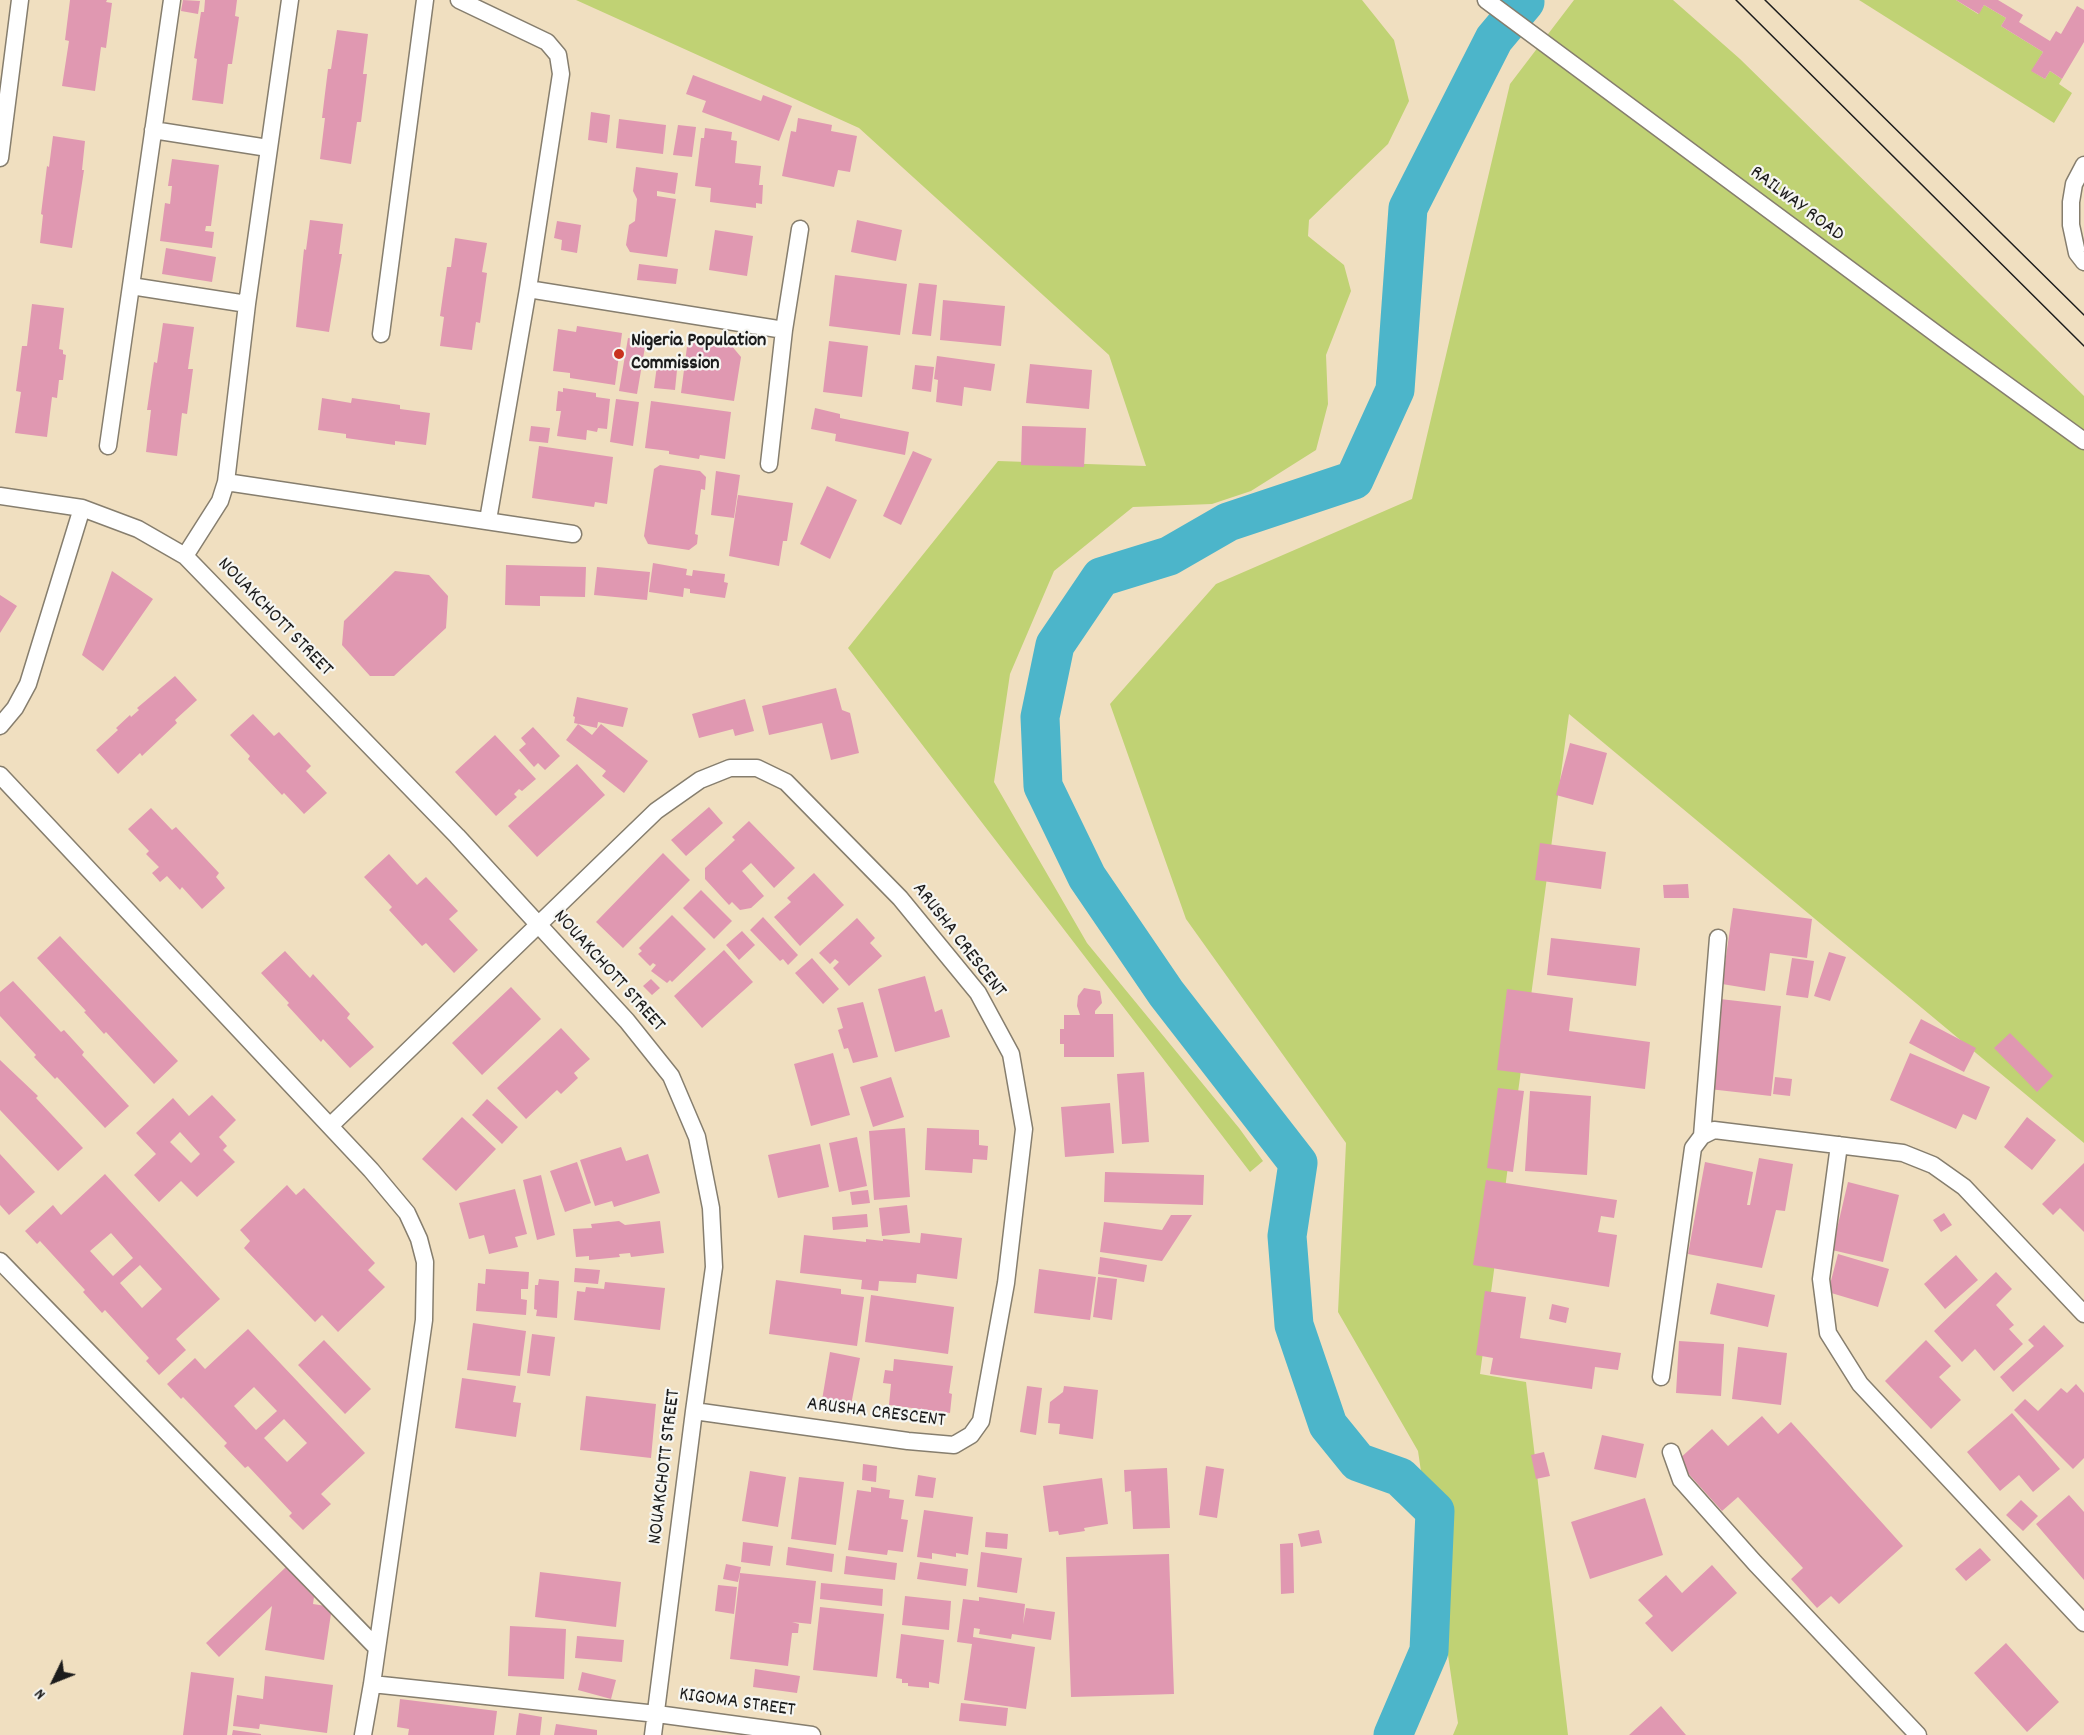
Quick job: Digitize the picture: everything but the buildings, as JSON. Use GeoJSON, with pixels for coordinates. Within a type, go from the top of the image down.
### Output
{"type":"FeatureCollection","features":[{"type":"Feature","properties":{"kind":"street"},"geometry":{"type":"LineString","coordinates":[[0,158],[20,0]]}},
{"type":"Feature","properties":{"kind":"street"},"geometry":{"type":"LineString","coordinates":[[108,446],[171,0]]}},
{"type":"Feature","properties":{"kind":"street"},"geometry":{"type":"LineString","coordinates":[[185,556],[220,501],[226,482],[247,304],[290,0]]}},
{"type":"Feature","properties":{"kind":"street"},"geometry":{"type":"LineString","coordinates":[[381,334],[425,0]]}},
{"type":"Feature","properties":{"kind":"street"},"geometry":{"type":"LineString","coordinates":[[459,0],[547,42],[558,55],[561,74],[528,289],[488,520]]}},
{"type":"Feature","properties":{"kind":"street","name":"RAILWAY ROAD"},"geometry":{"type":"LineString","coordinates":[[1486,0],[2084,441]]}},
{"type":"Feature","properties":{"kind":"street"},"geometry":{"type":"LineString","coordinates":[[153,130],[268,148]]}},
{"type":"Feature","properties":{"kind":"street"},"geometry":{"type":"LineString","coordinates":[[2084,165],[2073,184],[2071,225],[2077,253],[2084,262]]}},
{"type":"Feature","properties":{"kind":"street"},"geometry":{"type":"LineString","coordinates":[[769,464],[784,330],[800,228]]}},
{"type":"Feature","properties":{"kind":"street"},"geometry":{"type":"LineString","coordinates":[[131,286],[247,304]]}},
{"type":"Feature","properties":{"kind":"street"},"geometry":{"type":"LineString","coordinates":[[528,289],[784,330]]}},
{"type":"Feature","properties":{"kind":"street"},"geometry":{"type":"LineString","coordinates":[[226,482],[573,534]]}},
{"type":"Feature","properties":{"kind":"street","name":"NOUAKCHOTT STREET"},"geometry":{"type":"LineString","coordinates":[[0,496],[82,507],[138,529],[185,556],[457,836],[627,1021],[671,1076],[697,1137],[711,1208],[714,1267],[653,1735]]}},
{"type":"Feature","properties":{"kind":"street"},"geometry":{"type":"LineString","coordinates":[[0,726],[15,708],[28,684],[82,507]]}},
{"type":"Feature","properties":{"kind":"street","name":"ARUSHA CRESCENT"},"geometry":{"type":"LineString","coordinates":[[330,1126],[664,805],[700,780],[730,768],[757,768],[786,783],[900,898],[978,993],[1011,1054],[1024,1129],[1006,1283],[981,1421],[971,1435],[954,1445],[908,1441],[694,1411]]}},
{"type":"Feature","properties":{"kind":"street"},"geometry":{"type":"LineString","coordinates":[[0,775],[371,1170],[407,1213],[419,1239],[424,1262],[424,1320],[363,1735]]}},
{"type":"Feature","properties":{"kind":"street"},"geometry":{"type":"LineString","coordinates":[[1702,1136],[1718,938]]}},
{"type":"Feature","properties":{"kind":"street"},"geometry":{"type":"LineString","coordinates":[[1661,1377],[1693,1148],[1702,1136],[1714,1130],[1903,1153],[1933,1165],[1964,1187],[2084,1314]]}},
{"type":"Feature","properties":{"kind":"street"},"geometry":{"type":"LineString","coordinates":[[1839,1145],[1821,1279],[1828,1332],[1860,1384],[2084,1623]]}},
{"type":"Feature","properties":{"kind":"street"},"geometry":{"type":"LineString","coordinates":[[0,1261],[377,1648]]}},
{"type":"Feature","properties":{"kind":"street"},"geometry":{"type":"LineString","coordinates":[[1671,1452],[1682,1480],[1755,1563],[1918,1735]]}},
{"type":"Feature","properties":{"kind":"street","name":"KIGOMA STREET"},"geometry":{"type":"LineString","coordinates":[[372,1684],[657,1714],[812,1735]]}},
{"type":"Feature","properties":{"kind":"green space"},"geometry":{"type":"Polygon","coordinates":[[[576,0],[1362,0],[1394,40],[1409,101],[1388,144],[1309,220],[1308,236],[1344,265],[1351,291],[1326,355],[1328,404],[1316,450],[1251,491],[1212,504],[1133,507],[1054,571],[1010,674],[994,782],[1087,943],[1239,1128],[1263,1161],[1250,1172],[848,648],[998,461],[1146,466],[1109,355],[859,128],[576,0]]]}},
{"type":"Feature","properties":{"kind":"green space"},"geometry":{"type":"Polygon","coordinates":[[[1574,0],[1673,0],[1740,59],[2084,396],[2084,1143],[1569,714],[1480,1374],[1526,1382],[1568,1735],[1453,1735],[1458,1723],[1418,1451],[1338,1312],[1346,1143],[1186,919],[1110,704],[1216,584],[1412,499],[1510,84],[1574,0]]]}},
{"type":"Feature","properties":{"kind":"green space"},"geometry":{"type":"Polygon","coordinates":[[[1859,0],[1956,0],[1978,14],[1984,5],[2006,18],[2001,26],[2043,52],[2032,71],[2045,79],[2050,71],[2062,79],[2059,84],[2072,93],[2054,123],[1859,0]]]}},
{"type":"Feature","properties":{"kind":"waterway"},"geometry":{"type":"LineString","coordinates":[[1393,1735],[1429,1651],[1435,1511],[1400,1477],[1358,1462],[1328,1425],[1294,1325],[1287,1236],[1298,1163],[1166,993],[1087,877],[1043,786],[1040,717],[1055,645],[1101,577],[1169,556],[1228,522],[1354,480],[1395,390],[1408,208],[1494,39],[1525,2]]}},
{"type":"Feature","properties":{"kind":"tram line"},"geometry":{"type":"LineString","coordinates":[[1736,0],[2084,346]]}},
{"type":"Feature","properties":{"kind":"tram line"},"geometry":{"type":"LineString","coordinates":[[1765,0],[2084,315]]}},
{"type":"Feature","properties":{"kind":"place","name":"Nigeria Population Commission"},"geometry":{"type":"Point","coordinates":[619,354]}}]}
